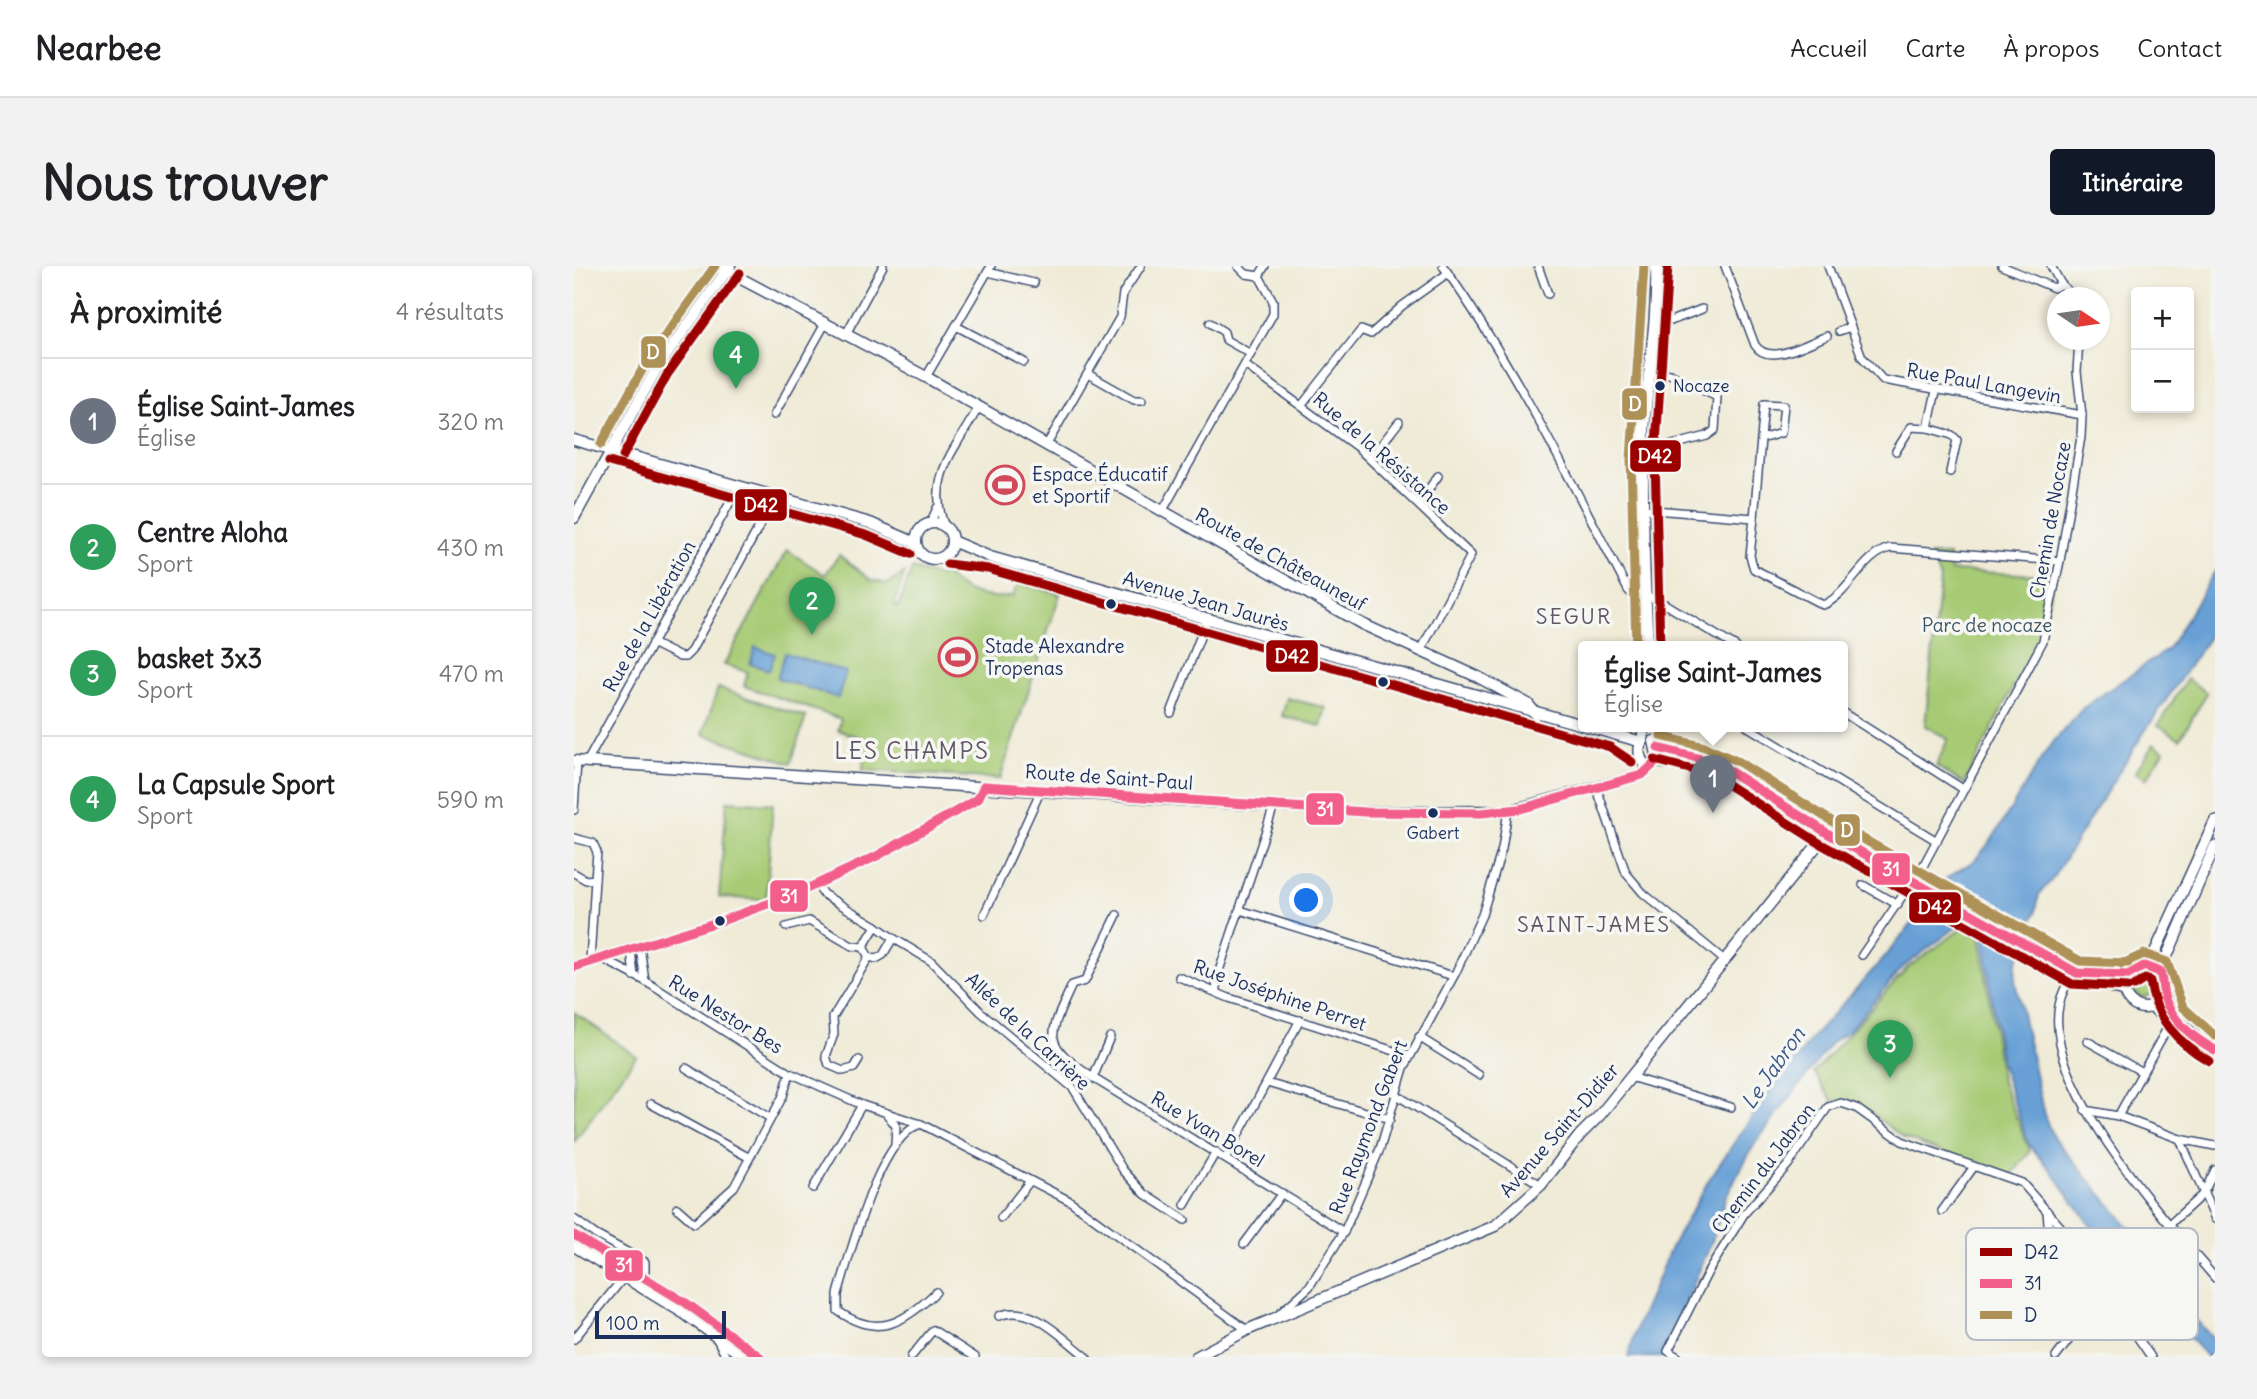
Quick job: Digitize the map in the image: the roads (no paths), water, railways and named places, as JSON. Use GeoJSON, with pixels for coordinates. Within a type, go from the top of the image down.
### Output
{"type":"FeatureCollection","features":[{"type":"Feature","properties":{"kind":"main road"},"geometry":{"type":"LineString","coordinates":[[1647,641],[1642,509],[1650,371],[1656,323],[1656,266]]}},
{"type":"Feature","properties":{"kind":"main road","name":"Route de Châteauneuf"},"geometry":{"type":"LineString","coordinates":[[724,268],[926,377],[1343,614],[1419,653],[1478,677],[1528,704],[1536,714]]}},
{"type":"Feature","properties":{"kind":"main road"},"geometry":{"type":"LineString","coordinates":[[574,518],[657,369],[724,268]]}},
{"type":"Feature","properties":{"kind":"main road"},"geometry":{"type":"LineString","coordinates":[[574,440],[870,523],[920,531]]}},
{"type":"Feature","properties":{"kind":"main road"},"geometry":{"type":"LineString","coordinates":[[870,523],[916,543]]}},
{"type":"Feature","properties":{"kind":"main road"},"geometry":{"type":"LineString","coordinates":[[930,524],[945,527],[952,541],[948,552],[941,558],[930,559],[920,553],[916,543],[920,531],[930,524]]}},
{"type":"Feature","properties":{"kind":"main road","name":"Avenue Jean Jaurès"},"geometry":{"type":"LineString","coordinates":[[952,541],[990,557],[1578,726]]}},
{"type":"Feature","properties":{"kind":"main road","name":"Avenue Jean Jaurès"},"geometry":{"type":"LineString","coordinates":[[948,552],[990,557]]}},
{"type":"Feature","properties":{"kind":"main road","name":"Avenue Jean Jaurès"},"geometry":{"type":"LineString","coordinates":[[1601,732],[1766,796],[2059,964],[2091,981],[2125,991]]}},
{"type":"Feature","properties":{"kind":"main road"},"geometry":{"type":"LineString","coordinates":[[1644,732],[1648,752]]}},
{"type":"Feature","properties":{"kind":"main road"},"geometry":{"type":"LineString","coordinates":[[1648,752],[1653,732]]}},
{"type":"Feature","properties":{"kind":"main road","name":"Route de Saint-Paul"},"geometry":{"type":"LineString","coordinates":[[579,761],[1365,812],[1508,811],[1642,775],[1648,752]]}},
{"type":"Feature","properties":{"kind":"main road"},"geometry":{"type":"LineString","coordinates":[[2080,973],[2128,975],[2144,966],[2155,952],[2215,821]]}},
{"type":"Feature","properties":{"kind":"main road","name":"Avenue Saint-Didier"},"geometry":{"type":"LineString","coordinates":[[1195,1357],[1247,1330],[1495,1226],[1541,1185],[1827,833]]}},
{"type":"Feature","properties":{"kind":"main road"},"geometry":{"type":"LineString","coordinates":[[2202,1043],[2172,1012],[2164,996],[2165,987],[2160,972],[2215,846]]}},
{"type":"Feature","properties":{"kind":"main road"},"geometry":{"type":"LineString","coordinates":[[2144,966],[2160,972]]}},
{"type":"Feature","properties":{"kind":"main road"},"geometry":{"type":"LineString","coordinates":[[2128,975],[2125,991],[2132,1004],[2152,1006],[2169,1025],[2215,1051]]}},
{"type":"Feature","properties":{"kind":"main road"},"geometry":{"type":"LineString","coordinates":[[2152,1006],[2164,996]]}},
{"type":"Feature","properties":{"kind":"main road"},"geometry":{"type":"LineString","coordinates":[[574,1235],[711,1320],[760,1357]]}},
{"type":"Feature","properties":{"kind":"main road"},"geometry":{"type":"LineString","coordinates":[[574,1246],[716,1336],[744,1357]]}},
{"type":"Feature","properties":{"kind":"street"},"geometry":{"type":"LineString","coordinates":[[846,334],[883,266]]}},
{"type":"Feature","properties":{"kind":"street"},"geometry":{"type":"LineString","coordinates":[[1046,446],[1120,317],[1124,293],[1141,266]]}},
{"type":"Feature","properties":{"kind":"street"},"geometry":{"type":"LineString","coordinates":[[1238,266],[1246,274],[1259,276]]}},
{"type":"Feature","properties":{"kind":"street"},"geometry":{"type":"LineString","coordinates":[[1259,276],[1265,266]]}},
{"type":"Feature","properties":{"kind":"street"},"geometry":{"type":"LineString","coordinates":[[1538,266],[1548,294]]}},
{"type":"Feature","properties":{"kind":"street"},"geometry":{"type":"LineString","coordinates":[[1725,266],[1755,345],[1762,353],[1772,356],[1827,336]]}},
{"type":"Feature","properties":{"kind":"street","name":"Rue Paul Langevin"},"geometry":{"type":"LineString","coordinates":[[1828,266],[1862,357],[1882,380],[2082,415]]}},
{"type":"Feature","properties":{"kind":"street"},"geometry":{"type":"LineString","coordinates":[[2003,266],[2044,286],[2054,288],[2061,284]]}},
{"type":"Feature","properties":{"kind":"street"},"geometry":{"type":"LineString","coordinates":[[2051,266],[2064,287]]}},
{"type":"Feature","properties":{"kind":"street"},"geometry":{"type":"LineString","coordinates":[[926,377],[990,269],[1034,283]]}},
{"type":"Feature","properties":{"kind":"street"},"geometry":{"type":"LineString","coordinates":[[1302,405],[1361,330],[1371,334],[1445,270],[1498,350],[1545,432],[1628,590],[1644,601],[1660,601],[1726,641]]}},
{"type":"Feature","properties":{"kind":"street"},"geometry":{"type":"LineString","coordinates":[[1162,512],[1275,307],[1259,276]]}},
{"type":"Feature","properties":{"kind":"street"},"geometry":{"type":"LineString","coordinates":[[1656,323],[1668,322],[1702,309]]}},
{"type":"Feature","properties":{"kind":"street"},"geometry":{"type":"LineString","coordinates":[[774,415],[826,322]]}},
{"type":"Feature","properties":{"kind":"street"},"geometry":{"type":"LineString","coordinates":[[1210,323],[1224,332],[1226,340],[1251,354]]}},
{"type":"Feature","properties":{"kind":"street"},"geometry":{"type":"LineString","coordinates":[[956,326],[1024,362]]}},
{"type":"Feature","properties":{"kind":"street"},"geometry":{"type":"LineString","coordinates":[[1839,331],[1851,327]]}},
{"type":"Feature","properties":{"kind":"street","name":"Chemin de Nocaze"},"geometry":{"type":"LineString","coordinates":[[1862,955],[1898,905],[1937,841],[2043,641],[2060,561],[2082,415],[2077,372],[2078,350]]}},
{"type":"Feature","properties":{"kind":"street","name":"Rue de la Résistance"},"geometry":{"type":"LineString","coordinates":[[1245,365],[1302,405],[1370,459],[1471,555],[1419,653]]}},
{"type":"Feature","properties":{"kind":"street"},"geometry":{"type":"LineString","coordinates":[[1645,452],[1707,436],[1715,430],[1717,397],[1670,374],[1650,371]]}},
{"type":"Feature","properties":{"kind":"street"},"geometry":{"type":"LineString","coordinates":[[1088,374],[1134,400],[1142,400]]}},
{"type":"Feature","properties":{"kind":"street"},"geometry":{"type":"LineString","coordinates":[[1928,428],[1936,391]]}},
{"type":"Feature","properties":{"kind":"street"},"geometry":{"type":"LineString","coordinates":[[1761,439],[1781,433],[1784,405],[1764,404],[1750,556],[1754,569],[1823,605],[1835,599],[1879,552],[1890,548],[2060,561]]}},
{"type":"Feature","properties":{"kind":"street"},"geometry":{"type":"LineString","coordinates":[[945,527],[937,508],[937,489],[942,472],[978,408]]}},
{"type":"Feature","properties":{"kind":"street"},"geometry":{"type":"LineString","coordinates":[[1370,459],[1399,422]]}},
{"type":"Feature","properties":{"kind":"street"},"geometry":{"type":"LineString","coordinates":[[1896,451],[1908,429],[1915,426],[1952,435],[1956,440],[1950,472]]}},
{"type":"Feature","properties":{"kind":"street"},"geometry":{"type":"LineString","coordinates":[[1418,504],[1438,475]]}},
{"type":"Feature","properties":{"kind":"street","name":"Rue de la Libération"},"geometry":{"type":"LineString","coordinates":[[579,761],[652,643],[738,485]]}},
{"type":"Feature","properties":{"kind":"street"},"geometry":{"type":"LineString","coordinates":[[652,643],[680,657],[691,651],[776,496]]}},
{"type":"Feature","properties":{"kind":"street"},"geometry":{"type":"LineString","coordinates":[[930,524],[937,508]]}},
{"type":"Feature","properties":{"kind":"street"},"geometry":{"type":"LineString","coordinates":[[1642,509],[1754,518]]}},
{"type":"Feature","properties":{"kind":"street"},"geometry":{"type":"LineString","coordinates":[[1171,713],[1207,619]]}},
{"type":"Feature","properties":{"kind":"street"},"geometry":{"type":"LineString","coordinates":[[1848,715],[1963,789]]}},
{"type":"Feature","properties":{"kind":"street"},"geometry":{"type":"LineString","coordinates":[[1755,732],[1937,841]]}},
{"type":"Feature","properties":{"kind":"street"},"geometry":{"type":"LineString","coordinates":[[574,810],[579,761]]}},
{"type":"Feature","properties":{"kind":"street"},"geometry":{"type":"LineString","coordinates":[[574,967],[773,903],[817,884],[878,857],[978,799],[984,786]]}},
{"type":"Feature","properties":{"kind":"street"},"geometry":{"type":"LineString","coordinates":[[1596,786],[1626,873],[1643,893],[1724,960]]}},
{"type":"Feature","properties":{"kind":"street"},"geometry":{"type":"LineString","coordinates":[[984,915],[1041,790]]}},
{"type":"Feature","properties":{"kind":"street"},"geometry":{"type":"LineString","coordinates":[[1217,990],[1216,980],[1274,806]]}},
{"type":"Feature","properties":{"kind":"street","name":"Rue Raymond Gabert"},"geometry":{"type":"LineString","coordinates":[[1274,1320],[1310,1287],[1344,1232],[1390,1119],[1395,1094],[1410,1056],[1482,915],[1502,849],[1508,811]]}},
{"type":"Feature","properties":{"kind":"street"},"geometry":{"type":"LineString","coordinates":[[574,838],[593,843],[597,852],[590,961]]}},
{"type":"Feature","properties":{"kind":"street"},"geometry":{"type":"LineString","coordinates":[[574,873],[586,880],[595,879]]}},
{"type":"Feature","properties":{"kind":"street","name":"Allée de la Carrière"},"geometry":{"type":"LineString","coordinates":[[817,884],[823,894],[931,961],[981,1012],[1073,1088],[1124,1170],[1145,1194],[1185,1220]]}},
{"type":"Feature","properties":{"kind":"street"},"geometry":{"type":"LineString","coordinates":[[1863,885],[1898,905]]}},
{"type":"Feature","properties":{"kind":"street"},"geometry":{"type":"LineString","coordinates":[[1240,910],[1453,976]]}},
{"type":"Feature","properties":{"kind":"street","name":"Rue Yvan Borel"},"geometry":{"type":"LineString","coordinates":[[1117,915],[1085,981],[1072,985],[1053,1040],[1061,1056],[1344,1232]]}},
{"type":"Feature","properties":{"kind":"street"},"geometry":{"type":"LineString","coordinates":[[786,927],[809,921],[852,946],[863,947]]}},
{"type":"Feature","properties":{"kind":"street"},"geometry":{"type":"LineString","coordinates":[[863,947],[876,926]]}},
{"type":"Feature","properties":{"kind":"street"},"geometry":{"type":"LineString","coordinates":[[863,947],[869,957],[876,959],[883,955],[894,937]]}},
{"type":"Feature","properties":{"kind":"street","name":"Rue Nestor Bes"},"geometry":{"type":"LineString","coordinates":[[640,947],[645,981]]}},
{"type":"Feature","properties":{"kind":"street"},"geometry":{"type":"LineString","coordinates":[[631,950],[635,977]]}},
{"type":"Feature","properties":{"kind":"street"},"geometry":{"type":"LineString","coordinates":[[859,1060],[854,1068],[843,1071],[829,1065],[826,1056],[834,1034],[833,1017],[869,957]]}},
{"type":"Feature","properties":{"kind":"street","name":"Rue Nestor Bes"},"geometry":{"type":"LineString","coordinates":[[601,958],[645,981],[790,1073],[862,1105],[921,1124],[1070,1201],[1247,1330]]}},
{"type":"Feature","properties":{"kind":"street"},"geometry":{"type":"LineString","coordinates":[[2080,973],[2064,991],[2059,1021],[2062,1050],[2085,1110],[2116,1157],[2173,1228]]}},
{"type":"Feature","properties":{"kind":"street","name":"Rue Joséphine Perret"},"geometry":{"type":"LineString","coordinates":[[1179,976],[1217,990],[1222,996],[1410,1056]]}},
{"type":"Feature","properties":{"kind":"street"},"geometry":{"type":"LineString","coordinates":[[1226,1158],[1300,1020]]}},
{"type":"Feature","properties":{"kind":"street"},"geometry":{"type":"LineString","coordinates":[[2118,1116],[2169,1025]]}},
{"type":"Feature","properties":{"kind":"street"},"geometry":{"type":"LineString","coordinates":[[1093,1078],[1110,1037]]}},
{"type":"Feature","properties":{"kind":"street"},"geometry":{"type":"LineString","coordinates":[[1419,1037],[1479,1075]]}},
{"type":"Feature","properties":{"kind":"street"},"geometry":{"type":"LineString","coordinates":[[2087,1041],[2142,1072]]}},
{"type":"Feature","properties":{"kind":"street"},"geometry":{"type":"LineString","coordinates":[[686,1068],[770,1118]]}},
{"type":"Feature","properties":{"kind":"street"},"geometry":{"type":"LineString","coordinates":[[677,1208],[694,1223],[734,1186],[783,1096],[790,1073]]}},
{"type":"Feature","properties":{"kind":"street"},"geometry":{"type":"LineString","coordinates":[[1630,1077],[1731,1107]]}},
{"type":"Feature","properties":{"kind":"street"},"geometry":{"type":"LineString","coordinates":[[1267,1083],[1390,1119]]}},
{"type":"Feature","properties":{"kind":"street"},"geometry":{"type":"LineString","coordinates":[[1395,1094],[1541,1185]]}},
{"type":"Feature","properties":{"kind":"street","name":"Chemin du Jabron"},"geometry":{"type":"LineString","coordinates":[[1678,1357],[1668,1351],[1707,1272],[1744,1214],[1788,1166],[1828,1107],[1841,1103],[1856,1108],[1902,1141],[1972,1167]]}},
{"type":"Feature","properties":{"kind":"street"},"geometry":{"type":"LineString","coordinates":[[651,1104],[748,1157]]}},
{"type":"Feature","properties":{"kind":"street"},"geometry":{"type":"LineString","coordinates":[[813,1188],[862,1105]]}},
{"type":"Feature","properties":{"kind":"street"},"geometry":{"type":"LineString","coordinates":[[2085,1110],[2118,1116],[2179,1139],[2215,1146]]}},
{"type":"Feature","properties":{"kind":"street"},"geometry":{"type":"LineString","coordinates":[[880,1111],[896,1126],[894,1147]]}},
{"type":"Feature","properties":{"kind":"street"},"geometry":{"type":"LineString","coordinates":[[921,1124],[908,1131],[894,1147],[872,1189],[838,1294],[838,1311],[865,1326],[900,1322],[936,1292]]}},
{"type":"Feature","properties":{"kind":"street"},"geometry":{"type":"LineString","coordinates":[[2179,1139],[2215,1219]]}},
{"type":"Feature","properties":{"kind":"street"},"geometry":{"type":"LineString","coordinates":[[1185,1205],[1216,1152]]}},
{"type":"Feature","properties":{"kind":"street"},"geometry":{"type":"LineString","coordinates":[[1942,1211],[1972,1167],[2022,1183],[2062,1228]]}},
{"type":"Feature","properties":{"kind":"street"},"geometry":{"type":"LineString","coordinates":[[2170,1224],[2203,1194],[2215,1170]]}},
{"type":"Feature","properties":{"kind":"street"},"geometry":{"type":"LineString","coordinates":[[1001,1218],[1030,1181]]}},
{"type":"Feature","properties":{"kind":"street"},"geometry":{"type":"LineString","coordinates":[[1244,1244],[1282,1193]]}},
{"type":"Feature","properties":{"kind":"street"},"geometry":{"type":"LineString","coordinates":[[2047,1211],[2048,1228]]}},
{"type":"Feature","properties":{"kind":"street"},"geometry":{"type":"LineString","coordinates":[[574,1219],[596,1235],[645,1262],[645,1279]]}},
{"type":"Feature","properties":{"kind":"street"},"geometry":{"type":"LineString","coordinates":[[2198,1258],[2215,1278]]}},
{"type":"Feature","properties":{"kind":"street"},"geometry":{"type":"LineString","coordinates":[[574,1339],[624,1277]]}},
{"type":"Feature","properties":{"kind":"street"},"geometry":{"type":"LineString","coordinates":[[1302,1307],[1310,1287]]}},
{"type":"Feature","properties":{"kind":"street"},"geometry":{"type":"LineString","coordinates":[[999,1315],[1009,1311],[1028,1313],[1087,1357]]}},
{"type":"Feature","properties":{"kind":"street"},"geometry":{"type":"LineString","coordinates":[[911,1357],[933,1330],[975,1357]]}},
{"type":"Feature","properties":{"kind":"street"},"geometry":{"type":"LineString","coordinates":[[716,1336],[726,1357]]}},
{"type":"Feature","properties":{"kind":"street"},"geometry":{"type":"LineString","coordinates":[[2056,1357],[2069,1340]]}},
{"type":"Feature","properties":{"kind":"street"},"geometry":{"type":"LineString","coordinates":[[2139,1340],[2151,1357]]}},
{"type":"Feature","properties":{"kind":"water"},"geometry":{"type":"Polygon","coordinates":[[[2215,571],[2215,628],[2141,737],[2051,881],[2039,894],[2036,912],[2016,964],[2015,981],[2044,1115],[2053,1137],[2130,1228],[2092,1228],[2051,1170],[2029,1145],[2001,1064],[1983,936],[1978,920],[1970,917],[1903,967],[1848,1031],[1832,1042],[1754,1145],[1726,1196],[1711,1244],[1661,1357],[1628,1357],[1637,1326],[1672,1245],[1710,1178],[1780,1076],[1882,960],[1929,903],[1944,880],[1975,860],[1991,841],[2048,748],[2083,708],[2168,649],[2215,571]]]}},
{"type":"Feature","properties":{"kind":"water"},"geometry":{"type":"Polygon","coordinates":[[[755,647],[775,654],[769,670],[750,664],[755,647]]]}},
{"type":"Feature","properties":{"kind":"water"},"geometry":{"type":"Polygon","coordinates":[[[785,653],[846,672],[838,698],[777,678],[785,653]]]}},
{"type":"Feature","properties":{"kind":"water"},"geometry":{"type":"Polygon","coordinates":[[[2198,1322],[2215,1341],[2215,1357],[2207,1357],[2191,1340],[2198,1340],[2198,1322]]]}},
{"type":"Feature","properties":{"kind":"place","name":"Nocaze"},"geometry":{"type":"Point","coordinates":[1660,386]}},
{"type":"Feature","properties":{"kind":"place","name":"La Capsule Sport"},"geometry":{"type":"Point","coordinates":[736,389]}},
{"type":"Feature","properties":{"kind":"place","name":"Espace Éducatif et Sportif"},"geometry":{"type":"Point","coordinates":[1005,485]}},
{"type":"Feature","properties":{"kind":"place","name":"Centre Aloha"},"geometry":{"type":"Point","coordinates":[812,635]}},
{"type":"Feature","properties":{"kind":"place","name":"Stade Alexandre Tropenas"},"geometry":{"type":"Point","coordinates":[958,657]}},
{"type":"Feature","properties":{"kind":"place","name":"Gabert"},"geometry":{"type":"Point","coordinates":[1433,813]}},
{"type":"Feature","properties":{"kind":"place","name":"Église Saint-James"},"geometry":{"type":"Point","coordinates":[1713,813]}},
{"type":"Feature","properties":{"kind":"place","name":"basket 3x3"},"geometry":{"type":"Point","coordinates":[1890,1078]}},
{"type":"Feature","properties":{"kind":"district","name":"SEGUR"},"geometry":{"type":"Point","coordinates":[1574,616]}},
{"type":"Feature","properties":{"kind":"district","name":"LES CHAMPS"},"geometry":{"type":"Point","coordinates":[912,750]}},
{"type":"Feature","properties":{"kind":"district","name":"SAINT-JAMES"},"geometry":{"type":"Point","coordinates":[1594,924]}},
{"type":"Feature","properties":{"kind":"park label","name":"Parc de nocaze"},"geometry":{"type":"Point","coordinates":[1987,625]}},
{"type":"Feature","properties":{"kind":"water label","name":"Le Jabron"},"geometry":{"type":"Point","coordinates":[1773,1068]}}]}
